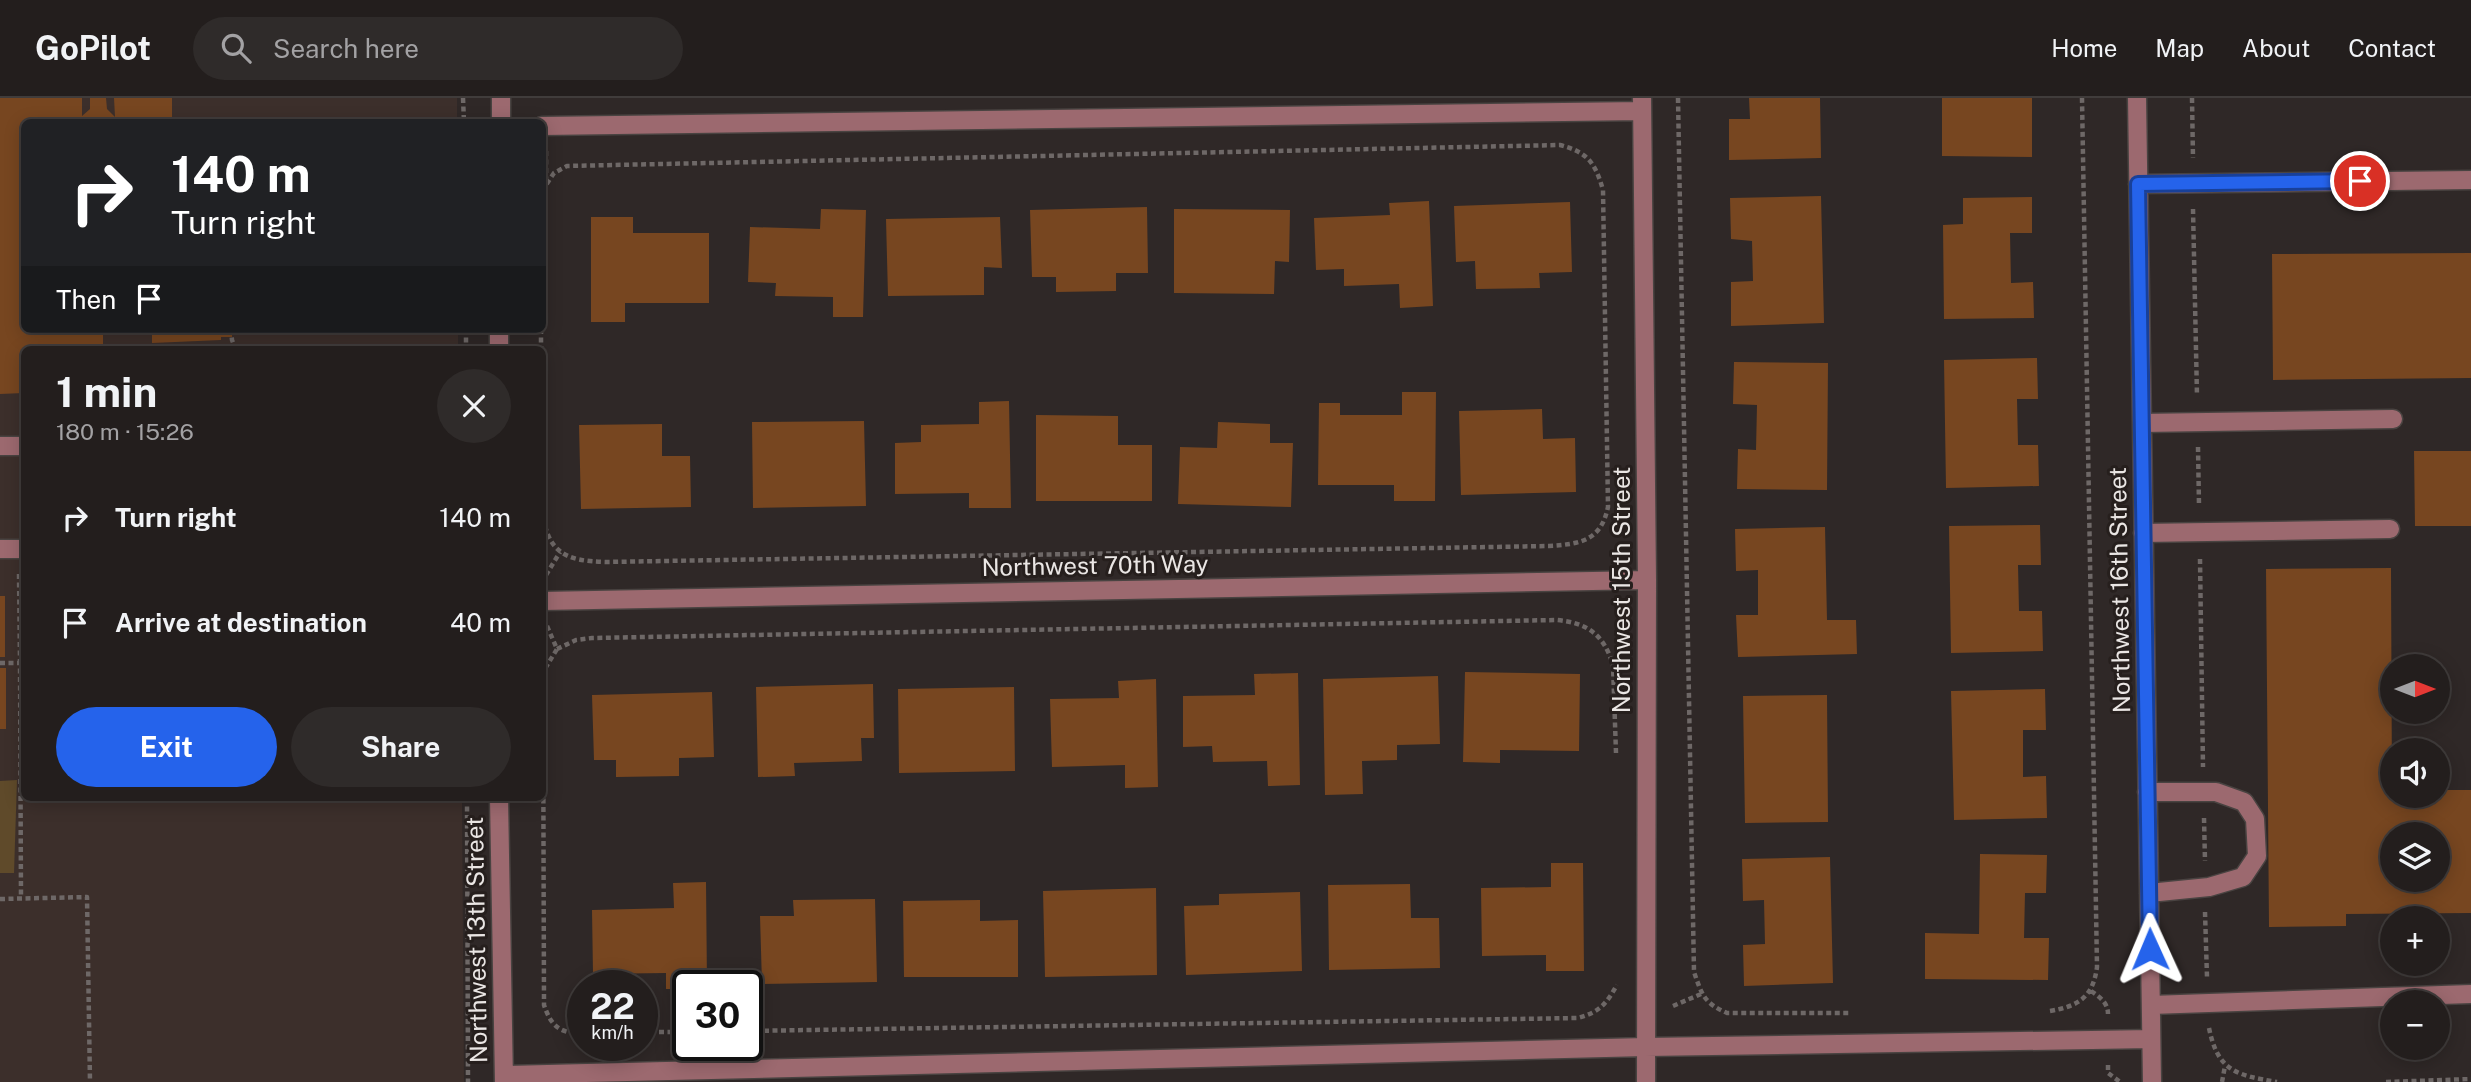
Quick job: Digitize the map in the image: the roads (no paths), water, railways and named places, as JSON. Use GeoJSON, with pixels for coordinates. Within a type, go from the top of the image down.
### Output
{"type":"FeatureCollection","features":[{"type":"Feature","properties":{"kind":"street"},"geometry":{"type":"LineString","coordinates":[[501,98],[501,119]]}},
{"type":"Feature","properties":{"kind":"street","name":"Northwest 16th Street"},"geometry":{"type":"LineString","coordinates":[[2137,98],[2152,1082]]}},
{"type":"Feature","properties":{"kind":"street"},"geometry":{"type":"LineString","coordinates":[[546,126],[1642,105]]}},
{"type":"Feature","properties":{"kind":"street","name":"Northwest 15th Street"},"geometry":{"type":"LineString","coordinates":[[1642,105],[1647,580],[1646,1082]]}},
{"type":"Feature","properties":{"kind":"street"},"geometry":{"type":"LineString","coordinates":[[2138,184],[2471,180]]}},
{"type":"Feature","properties":{"kind":"street"},"geometry":{"type":"LineString","coordinates":[[2142,423],[2393,419]]}},
{"type":"Feature","properties":{"kind":"street"},"geometry":{"type":"LineString","coordinates":[[0,446],[21,446]]}},
{"type":"Feature","properties":{"kind":"street"},"geometry":{"type":"LineString","coordinates":[[2143,533],[2390,529]]}},
{"type":"Feature","properties":{"kind":"street"},"geometry":{"type":"LineString","coordinates":[[0,549],[21,549]]}},
{"type":"Feature","properties":{"kind":"street","name":"Northwest 70th Way"},"geometry":{"type":"LineString","coordinates":[[546,601],[1647,580]]}},
{"type":"Feature","properties":{"kind":"street"},"geometry":{"type":"LineString","coordinates":[[2147,792],[2216,792],[2244,802],[2255,820],[2257,856],[2243,877],[2205,887],[2149,893]]}},
{"type":"Feature","properties":{"kind":"street","name":"Northwest 13th Street"},"geometry":{"type":"LineString","coordinates":[[499,801],[504,1079]]}},
{"type":"Feature","properties":{"kind":"street"},"geometry":{"type":"LineString","coordinates":[[2151,1005],[2471,994]]}},
{"type":"Feature","properties":{"kind":"street"},"geometry":{"type":"LineString","coordinates":[[504,1079],[1646,1047],[2151,1039]]}}]}
